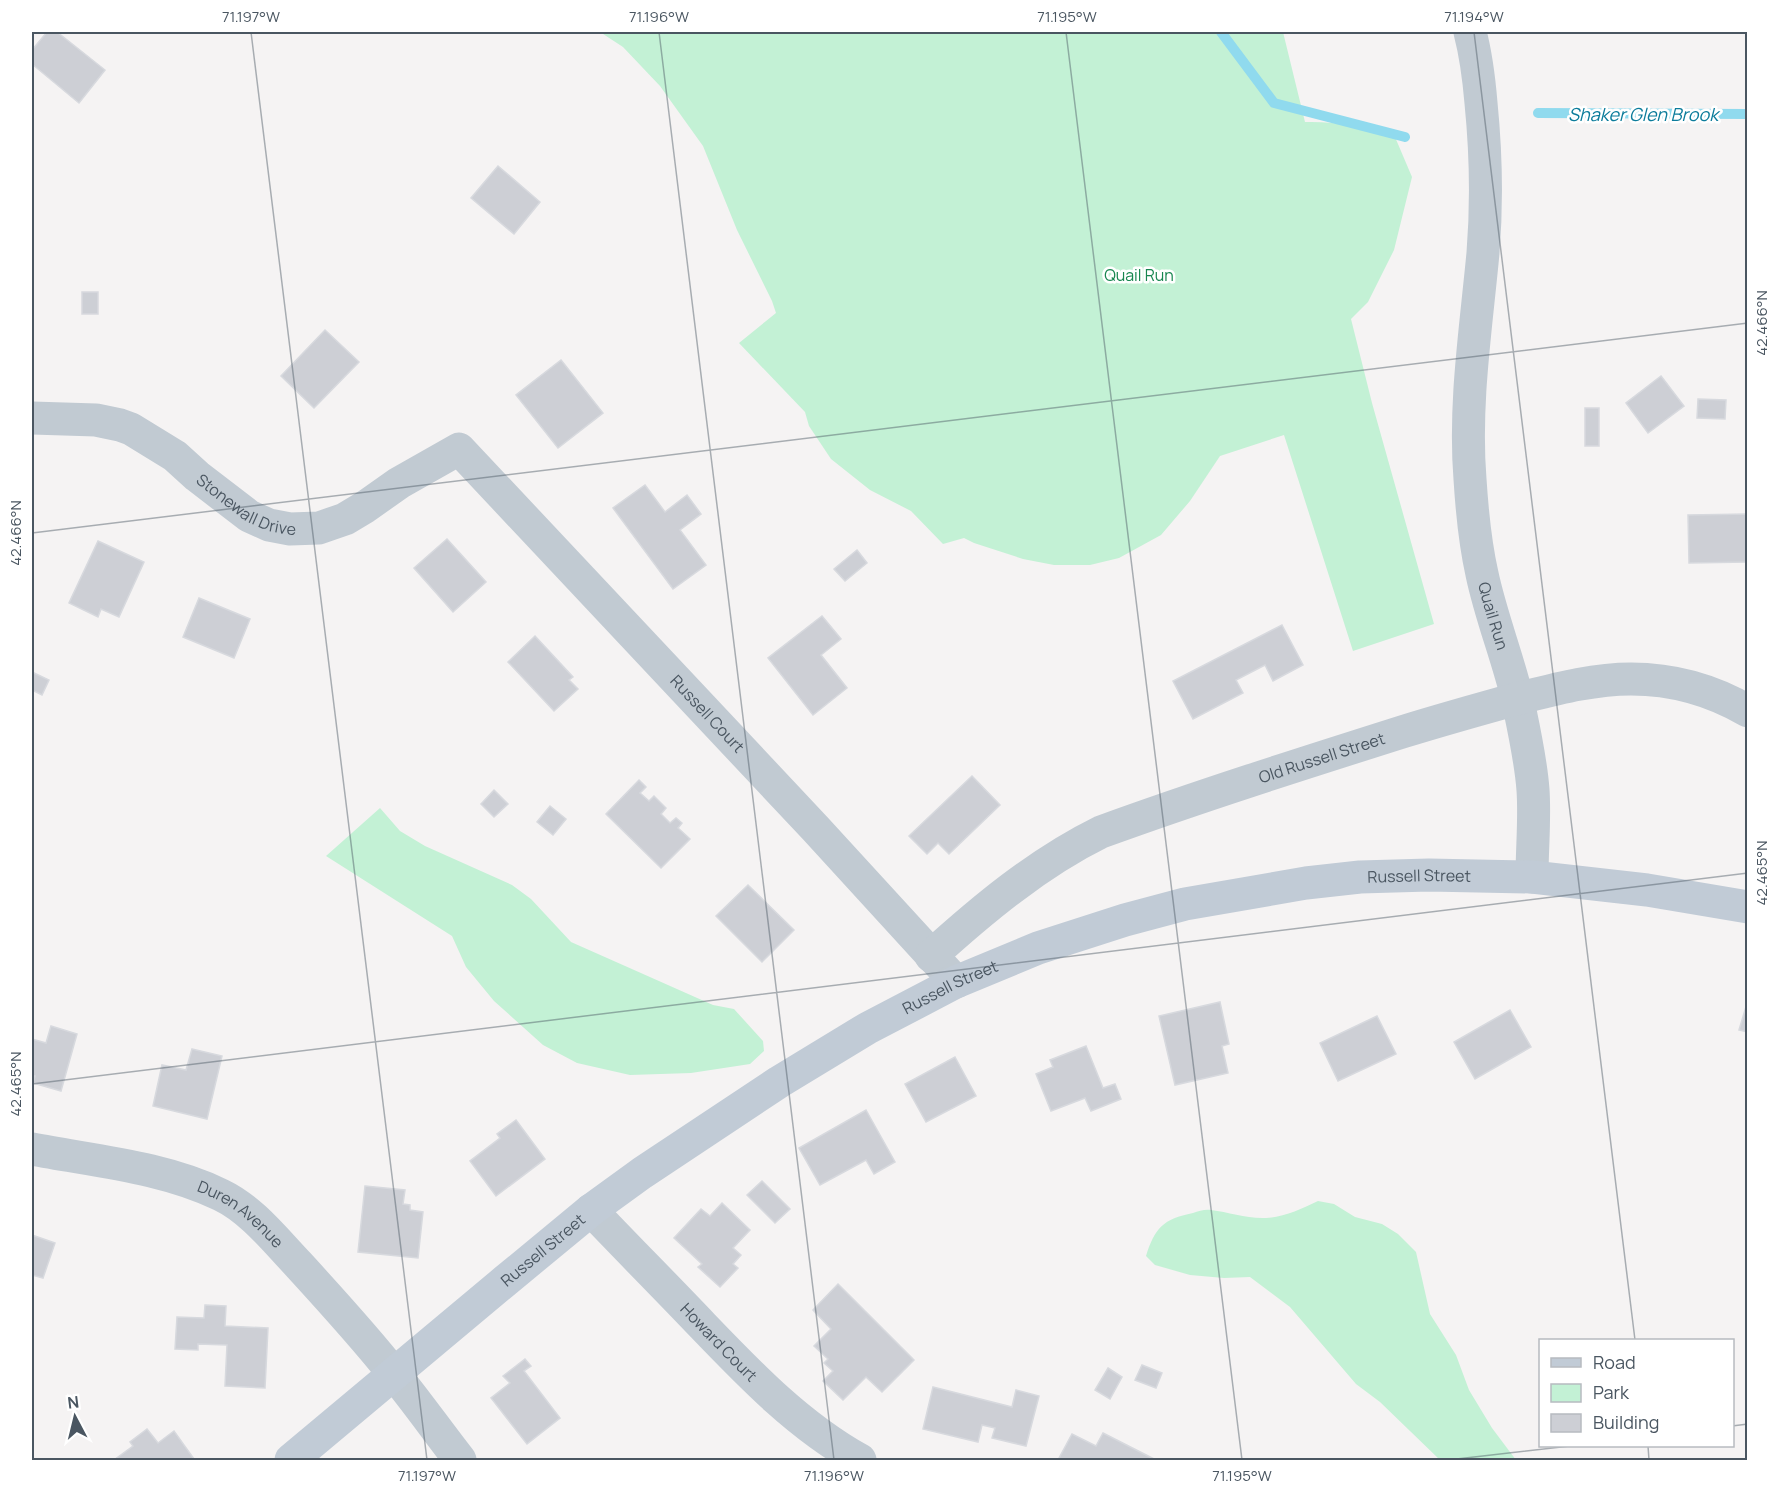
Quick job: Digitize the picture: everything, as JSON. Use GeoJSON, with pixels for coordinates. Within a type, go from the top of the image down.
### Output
{"type":"FeatureCollection","features":[{"type":"Feature","properties":{"kind":"street","name":"Quail Run"},"geometry":{"type":"LineString","coordinates":[[1470,32],[1478,72],[1484,127],[1486,196],[1470,394],[1468,432],[1470,477],[1482,574],[1518,699],[1533,790],[1532,877]]}},
{"type":"Feature","properties":{"kind":"street","name":"Stonewall Drive"},"geometry":{"type":"LineString","coordinates":[[32,418],[96,420],[120,424],[175,456],[249,516],[261,523],[290,529],[319,528],[345,519],[399,483],[459,449]]}},
{"type":"Feature","properties":{"kind":"street","name":"Russell Court"},"geometry":{"type":"LineString","coordinates":[[459,449],[815,828],[956,982]]}},
{"type":"Feature","properties":{"kind":"street","name":"Old Russell Street"},"geometry":{"type":"LineString","coordinates":[[931,956],[967,923],[1035,871],[1075,845],[1101,832],[1310,761],[1478,709],[1556,689],[1607,680],[1658,680],[1699,689],[1748,711]]}},
{"type":"Feature","properties":{"kind":"street","name":"Russell Street"},"geometry":{"type":"LineString","coordinates":[[291,1461],[591,1210],[642,1173],[779,1082],[868,1029],[956,982],[1011,959],[1086,932],[1185,904],[1306,883],[1360,877],[1429,875],[1532,877],[1647,891],[1748,907]]}},
{"type":"Feature","properties":{"kind":"street","name":"Duren Avenue"},"geometry":{"type":"LineString","coordinates":[[32,1149],[165,1175],[223,1196],[252,1217],[280,1244],[394,1373],[460,1461]]}},
{"type":"Feature","properties":{"kind":"street","name":"Howard Court"},"geometry":{"type":"LineString","coordinates":[[591,1210],[741,1366],[823,1438],[860,1461]]}},
{"type":"Feature","properties":{"kind":"green space","name":"Quail Run"},"geometry":{"type":"Polygon","coordinates":[[[600,32],[1283,32],[1305,122],[1350,125],[1395,137],[1412,177],[1394,250],[1368,302],[1351,319],[1434,624],[1353,651],[1284,435],[1220,456],[1190,501],[1161,535],[1119,558],[1090,565],[1054,565],[1023,559],[964,538],[943,544],[911,511],[870,490],[831,459],[809,426],[805,412],[739,343],[776,313],[737,230],[703,146],[660,86],[623,47],[600,32]]]}},
{"type":"Feature","properties":{"kind":"green space"},"geometry":{"type":"Polygon","coordinates":[[[380,808],[400,831],[425,846],[512,885],[531,899],[571,942],[713,1005],[734,1009],[763,1041],[764,1051],[750,1064],[691,1073],[630,1075],[577,1063],[543,1045],[494,1001],[466,967],[452,936],[326,856],[380,808]]]}},
{"type":"Feature","properties":{"kind":"green space"},"geometry":{"type":"Polygon","coordinates":[[[1318,1201],[1334,1204],[1355,1217],[1382,1224],[1398,1234],[1416,1252],[1430,1314],[1456,1355],[1469,1390],[1492,1428],[1516,1460],[1440,1460],[1380,1402],[1356,1384],[1290,1307],[1250,1277],[1224,1278],[1190,1275],[1155,1265],[1146,1256],[1153,1238],[1162,1226],[1183,1215],[1209,1210],[1266,1218],[1293,1212],[1318,1201]]]}},
{"type":"Feature","properties":{"kind":"building"},"geometry":{"type":"Polygon","coordinates":[[[47,32],[57,32],[105,70],[79,103],[32,64],[32,50],[47,32]]]}},
{"type":"Feature","properties":{"kind":"building"},"geometry":{"type":"Polygon","coordinates":[[[498,166],[540,202],[514,234],[471,198],[498,166]]]}},
{"type":"Feature","properties":{"kind":"building"},"geometry":{"type":"Polygon","coordinates":[[[82,292],[98,292],[98,314],[82,314],[82,292]]]}},
{"type":"Feature","properties":{"kind":"building"},"geometry":{"type":"Polygon","coordinates":[[[325,330],[359,362],[314,408],[281,376],[325,330]]]}},
{"type":"Feature","properties":{"kind":"building"},"geometry":{"type":"Polygon","coordinates":[[[561,360],[603,413],[558,448],[516,395],[561,360]]]}},
{"type":"Feature","properties":{"kind":"building"},"geometry":{"type":"Polygon","coordinates":[[[1661,376],[1684,406],[1648,433],[1626,403],[1661,376]]]}},
{"type":"Feature","properties":{"kind":"building"},"geometry":{"type":"Polygon","coordinates":[[[1698,399],[1726,400],[1725,419],[1697,418],[1698,399]]]}},
{"type":"Feature","properties":{"kind":"building"},"geometry":{"type":"Polygon","coordinates":[[[1585,408],[1599,408],[1599,446],[1585,446],[1585,408]]]}},
{"type":"Feature","properties":{"kind":"building"},"geometry":{"type":"Polygon","coordinates":[[[645,485],[665,512],[687,495],[701,514],[680,530],[706,565],[673,589],[613,508],[645,485]]]}},
{"type":"Feature","properties":{"kind":"building"},"geometry":{"type":"Polygon","coordinates":[[[1748,514],[1748,562],[1689,563],[1688,515],[1748,514]]]}},
{"type":"Feature","properties":{"kind":"building"},"geometry":{"type":"Polygon","coordinates":[[[447,539],[486,582],[453,612],[414,568],[447,539]]]}},
{"type":"Feature","properties":{"kind":"building"},"geometry":{"type":"Polygon","coordinates":[[[98,541],[144,562],[119,617],[101,609],[98,617],[69,603],[98,541]]]}},
{"type":"Feature","properties":{"kind":"building"},"geometry":{"type":"Polygon","coordinates":[[[857,550],[867,563],[845,581],[834,569],[857,550]]]}},
{"type":"Feature","properties":{"kind":"building"},"geometry":{"type":"Polygon","coordinates":[[[199,598],[250,619],[234,658],[183,637],[199,598]]]}},
{"type":"Feature","properties":{"kind":"building"},"geometry":{"type":"Polygon","coordinates":[[[822,616],[841,639],[821,655],[847,688],[813,715],[768,658],[822,616]]]}},
{"type":"Feature","properties":{"kind":"building"},"geometry":{"type":"Polygon","coordinates":[[[1282,625],[1303,665],[1273,681],[1265,665],[1236,680],[1243,693],[1193,719],[1173,681],[1282,625]]]}},
{"type":"Feature","properties":{"kind":"building"},"geometry":{"type":"Polygon","coordinates":[[[535,636],[573,677],[569,680],[578,689],[554,711],[508,662],[535,636]]]}},
{"type":"Feature","properties":{"kind":"building"},"geometry":{"type":"Polygon","coordinates":[[[32,672],[49,680],[42,695],[32,690],[32,672]]]}},
{"type":"Feature","properties":{"kind":"building"},"geometry":{"type":"Polygon","coordinates":[[[972,776],[1000,805],[949,854],[938,843],[927,854],[909,836],[972,776]]]}},
{"type":"Feature","properties":{"kind":"building"},"geometry":{"type":"Polygon","coordinates":[[[639,780],[646,787],[640,793],[649,801],[654,796],[666,808],[661,814],[670,823],[676,818],[682,823],[678,828],[690,839],[661,868],[606,814],[639,780]]]}},
{"type":"Feature","properties":{"kind":"building"},"geometry":{"type":"Polygon","coordinates":[[[494,790],[508,804],[494,817],[481,804],[494,790]]]}},
{"type":"Feature","properties":{"kind":"building"},"geometry":{"type":"Polygon","coordinates":[[[550,806],[566,819],[553,835],[537,822],[550,806]]]}},
{"type":"Feature","properties":{"kind":"building"},"geometry":{"type":"Polygon","coordinates":[[[748,885],[794,930],[762,962],[716,916],[748,885]]]}},
{"type":"Feature","properties":{"kind":"building"},"geometry":{"type":"Polygon","coordinates":[[[1748,1000],[1748,1032],[1739,1030],[1748,1000]]]}},
{"type":"Feature","properties":{"kind":"building"},"geometry":{"type":"Polygon","coordinates":[[[1220,1002],[1229,1044],[1222,1046],[1228,1073],[1175,1085],[1159,1016],[1220,1002]]]}},
{"type":"Feature","properties":{"kind":"building"},"geometry":{"type":"Polygon","coordinates":[[[1510,1010],[1531,1047],[1475,1079],[1454,1042],[1510,1010]]]}},
{"type":"Feature","properties":{"kind":"building"},"geometry":{"type":"Polygon","coordinates":[[[1377,1016],[1396,1054],[1338,1081],[1320,1043],[1377,1016]]]}},
{"type":"Feature","properties":{"kind":"building"},"geometry":{"type":"Polygon","coordinates":[[[51,1026],[77,1034],[61,1091],[33,1083],[35,1076],[32,1075],[32,1039],[46,1043],[51,1026]]]}},
{"type":"Feature","properties":{"kind":"building"},"geometry":{"type":"Polygon","coordinates":[[[1086,1046],[1103,1088],[1115,1084],[1121,1099],[1091,1111],[1085,1098],[1051,1111],[1036,1074],[1053,1067],[1050,1060],[1086,1046]]]}},
{"type":"Feature","properties":{"kind":"building"},"geometry":{"type":"Polygon","coordinates":[[[192,1049],[222,1056],[207,1119],[153,1106],[162,1065],[186,1070],[192,1049]]]}},
{"type":"Feature","properties":{"kind":"building"},"geometry":{"type":"Polygon","coordinates":[[[955,1057],[976,1096],[926,1122],[905,1084],[955,1057]]]}},
{"type":"Feature","properties":{"kind":"building"},"geometry":{"type":"Polygon","coordinates":[[[866,1110],[895,1162],[874,1174],[866,1160],[820,1185],[799,1148],[866,1110]]]}},
{"type":"Feature","properties":{"kind":"building"},"geometry":{"type":"Polygon","coordinates":[[[516,1120],[545,1159],[496,1196],[470,1161],[500,1138],[497,1134],[516,1120]]]}},
{"type":"Feature","properties":{"kind":"building"},"geometry":{"type":"Polygon","coordinates":[[[762,1181],[790,1209],[775,1223],[747,1195],[762,1181]]]}},
{"type":"Feature","properties":{"kind":"building"},"geometry":{"type":"Polygon","coordinates":[[[365,1186],[405,1190],[403,1204],[410,1205],[410,1210],[423,1212],[418,1258],[358,1252],[365,1186]]]}},
{"type":"Feature","properties":{"kind":"building"},"geometry":{"type":"Polygon","coordinates":[[[722,1203],[750,1230],[733,1248],[741,1255],[733,1264],[738,1268],[720,1287],[698,1267],[702,1264],[674,1238],[701,1209],[710,1216],[722,1203]]]}},
{"type":"Feature","properties":{"kind":"building"},"geometry":{"type":"Polygon","coordinates":[[[32,1235],[55,1243],[43,1278],[32,1275],[32,1235]]]}},
{"type":"Feature","properties":{"kind":"building"},"geometry":{"type":"Polygon","coordinates":[[[838,1284],[914,1360],[882,1392],[866,1377],[843,1400],[823,1381],[833,1371],[824,1363],[828,1359],[814,1346],[831,1329],[813,1310],[838,1284]]]}},
{"type":"Feature","properties":{"kind":"building"},"geometry":{"type":"Polygon","coordinates":[[[205,1305],[226,1306],[225,1326],[268,1328],[265,1388],[225,1386],[227,1345],[198,1344],[198,1350],[175,1349],[177,1317],[204,1318],[205,1305]]]}},
{"type":"Feature","properties":{"kind":"building"},"geometry":{"type":"Polygon","coordinates":[[[525,1359],[531,1366],[524,1371],[560,1418],[527,1444],[491,1398],[510,1383],[503,1376],[525,1359]]]}},
{"type":"Feature","properties":{"kind":"building"},"geometry":{"type":"Polygon","coordinates":[[[1142,1365],[1162,1373],[1156,1388],[1135,1380],[1142,1365]]]}},
{"type":"Feature","properties":{"kind":"building"},"geometry":{"type":"Polygon","coordinates":[[[1108,1368],[1122,1377],[1110,1399],[1095,1390],[1108,1368]]]}},
{"type":"Feature","properties":{"kind":"building"},"geometry":{"type":"Polygon","coordinates":[[[933,1387],[1012,1407],[1016,1390],[1039,1396],[1026,1446],[992,1438],[995,1428],[982,1425],[978,1442],[923,1429],[933,1387]]]}},
{"type":"Feature","properties":{"kind":"building"},"geometry":{"type":"Polygon","coordinates":[[[147,1429],[158,1443],[174,1431],[194,1459],[114,1460],[133,1446],[130,1442],[147,1429]]]}},
{"type":"Feature","properties":{"kind":"building"},"geometry":{"type":"Polygon","coordinates":[[[1103,1433],[1156,1460],[1058,1460],[1072,1434],[1096,1446],[1103,1433]]]}},
{"type":"Feature","properties":{"kind":"waterway","name":"Shaker Glen Brook"},"geometry":{"type":"LineString","coordinates":[[1221,32],[1274,103],[1405,137]]}},
{"type":"Feature","properties":{"kind":"waterway","name":"Shaker Glen Brook"},"geometry":{"type":"LineString","coordinates":[[1538,113],[1748,114]]}}]}
